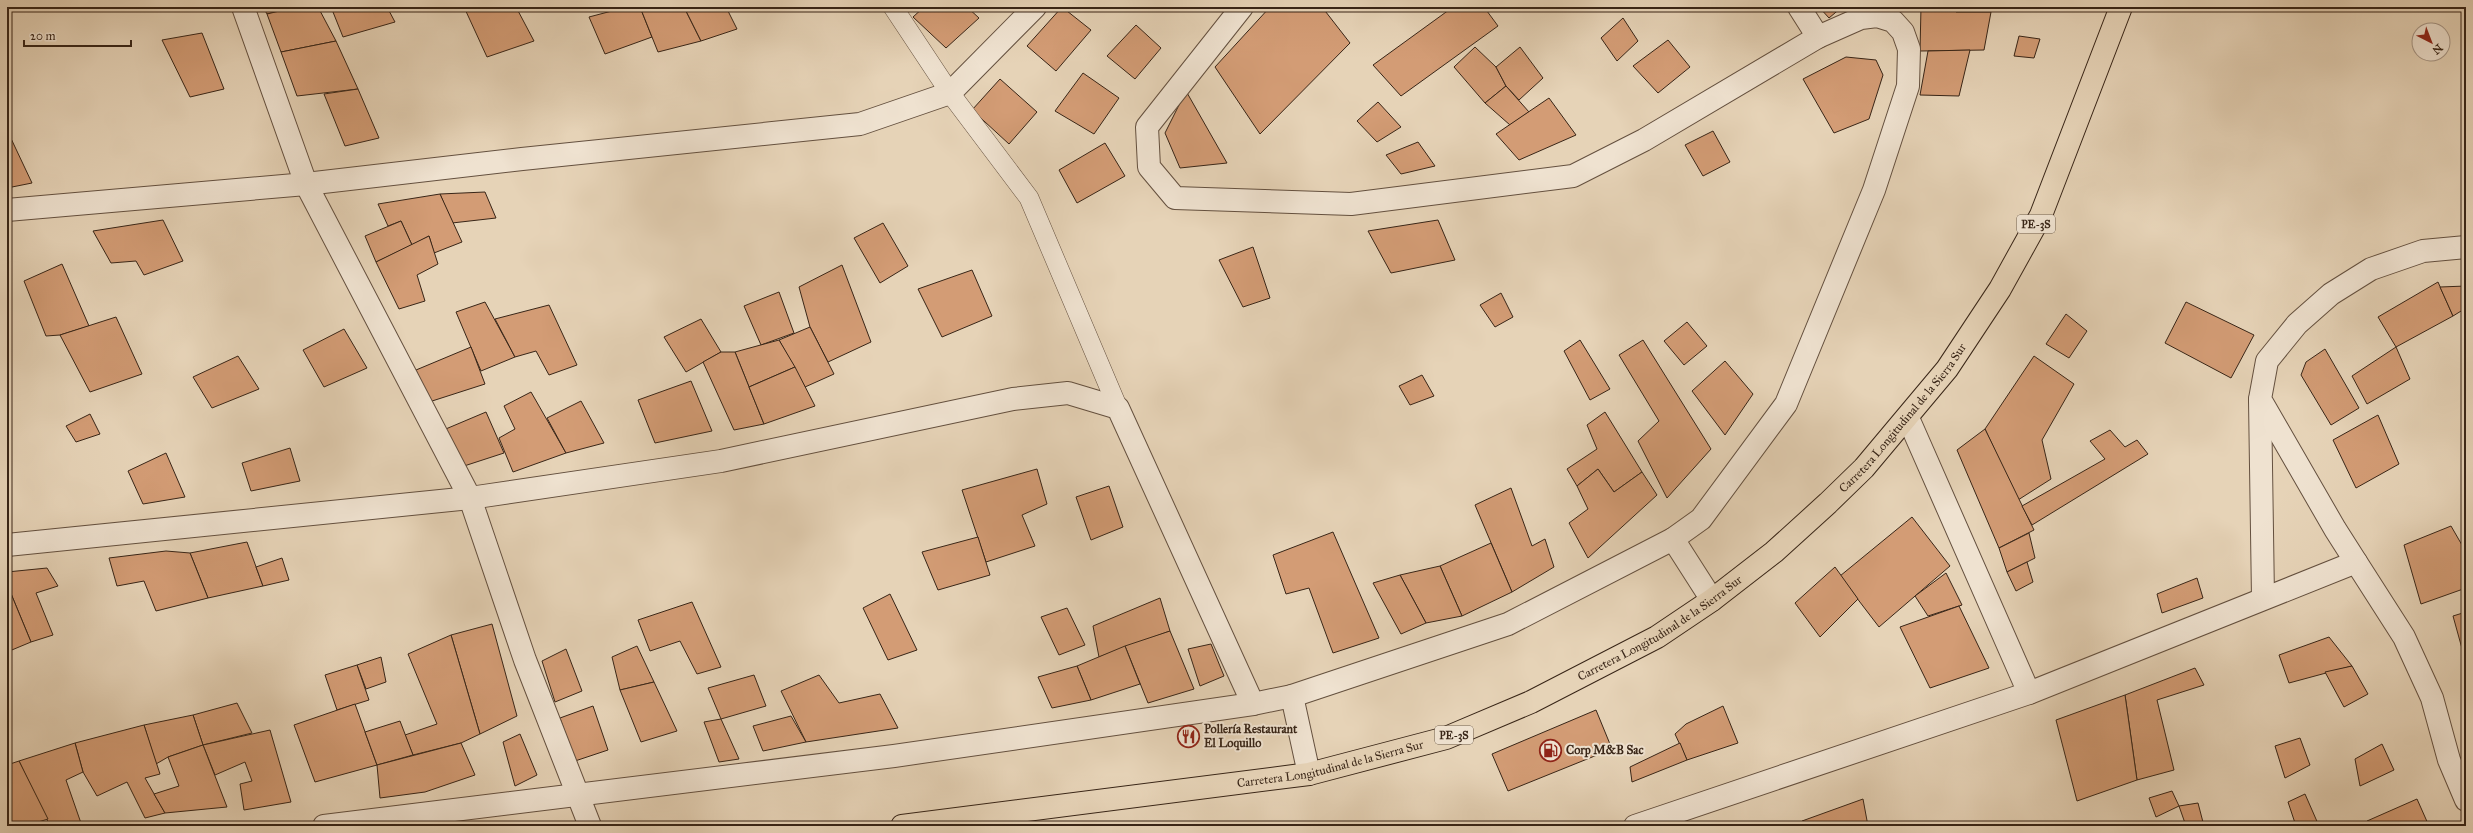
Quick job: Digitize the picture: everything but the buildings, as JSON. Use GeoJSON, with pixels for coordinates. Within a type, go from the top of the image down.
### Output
{"type":"FeatureCollection","features":[{"type":"Feature","properties":{"kind":"highway","name":"Carretera Longitudinal de la Sierra Sur"},"geometry":{"type":"LineString","coordinates":[[902,826],[1309,774],[1446,738],[1516,708],[1597,670],[1657,638],[1712,600],[1774,552],[1828,503],[1864,468],[1908,418],[1947,369],[2000,289],[2041,215],[2121,7]]}},
{"type":"Feature","properties":{"kind":"street"},"geometry":{"type":"LineString","coordinates":[[243,7],[306,184],[470,498],[525,660],[590,826]]}},
{"type":"Feature","properties":{"kind":"street"},"geometry":{"type":"LineString","coordinates":[[7,210],[306,184],[522,159],[860,124],[950,93],[1035,7]]}},
{"type":"Feature","properties":{"kind":"street"},"geometry":{"type":"LineString","coordinates":[[324,826],[894,756],[1253,704],[1292,696],[1508,624],[1674,539],[1701,519],[1786,404],[1874,190],[1908,86],[1909,49],[1903,32],[1892,21],[1878,16],[1861,18],[1818,36],[1644,140],[1573,176],[1351,204],[1175,198],[1149,167],[1147,127],[1242,7]]}},
{"type":"Feature","properties":{"kind":"street"},"geometry":{"type":"LineString","coordinates":[[1799,7],[1818,36]]}},
{"type":"Feature","properties":{"kind":"street"},"geometry":{"type":"LineString","coordinates":[[2263,598],[2260,399],[2266,361],[2297,324],[2331,294],[2371,269],[2423,251],[2466,247]]}},
{"type":"Feature","properties":{"kind":"street"},"geometry":{"type":"LineString","coordinates":[[7,545],[470,498],[721,460],[1013,399],[1068,393],[1118,408],[1253,704]]}},
{"type":"Feature","properties":{"kind":"street"},"geometry":{"type":"LineString","coordinates":[[2260,399],[2335,529],[2404,637],[2457,758],[2466,800]]}},
{"type":"Feature","properties":{"kind":"street"},"geometry":{"type":"LineString","coordinates":[[1908,418],[2029,693]]}},
{"type":"Feature","properties":{"kind":"street"},"geometry":{"type":"LineString","coordinates":[[1674,539],[1712,600]]}},
{"type":"Feature","properties":{"kind":"street"},"geometry":{"type":"LineString","coordinates":[[1635,826],[2029,693],[2356,562]]}},
{"type":"Feature","properties":{"kind":"street"},"geometry":{"type":"LineString","coordinates":[[1292,696],[1309,774]]}},
{"type":"Feature","properties":{"kind":"lane"},"geometry":{"type":"LineString","coordinates":[[893,7],[950,93],[1029,198],[1118,408]]}},
{"type":"Feature","properties":{"kind":"place","name":"Pollería Restaurant El Loquillo"},"geometry":{"type":"Point","coordinates":[1188,736]}},
{"type":"Feature","properties":{"kind":"place","name":"Corp M&B Sac"},"geometry":{"type":"Point","coordinates":[1551,750]}}]}
